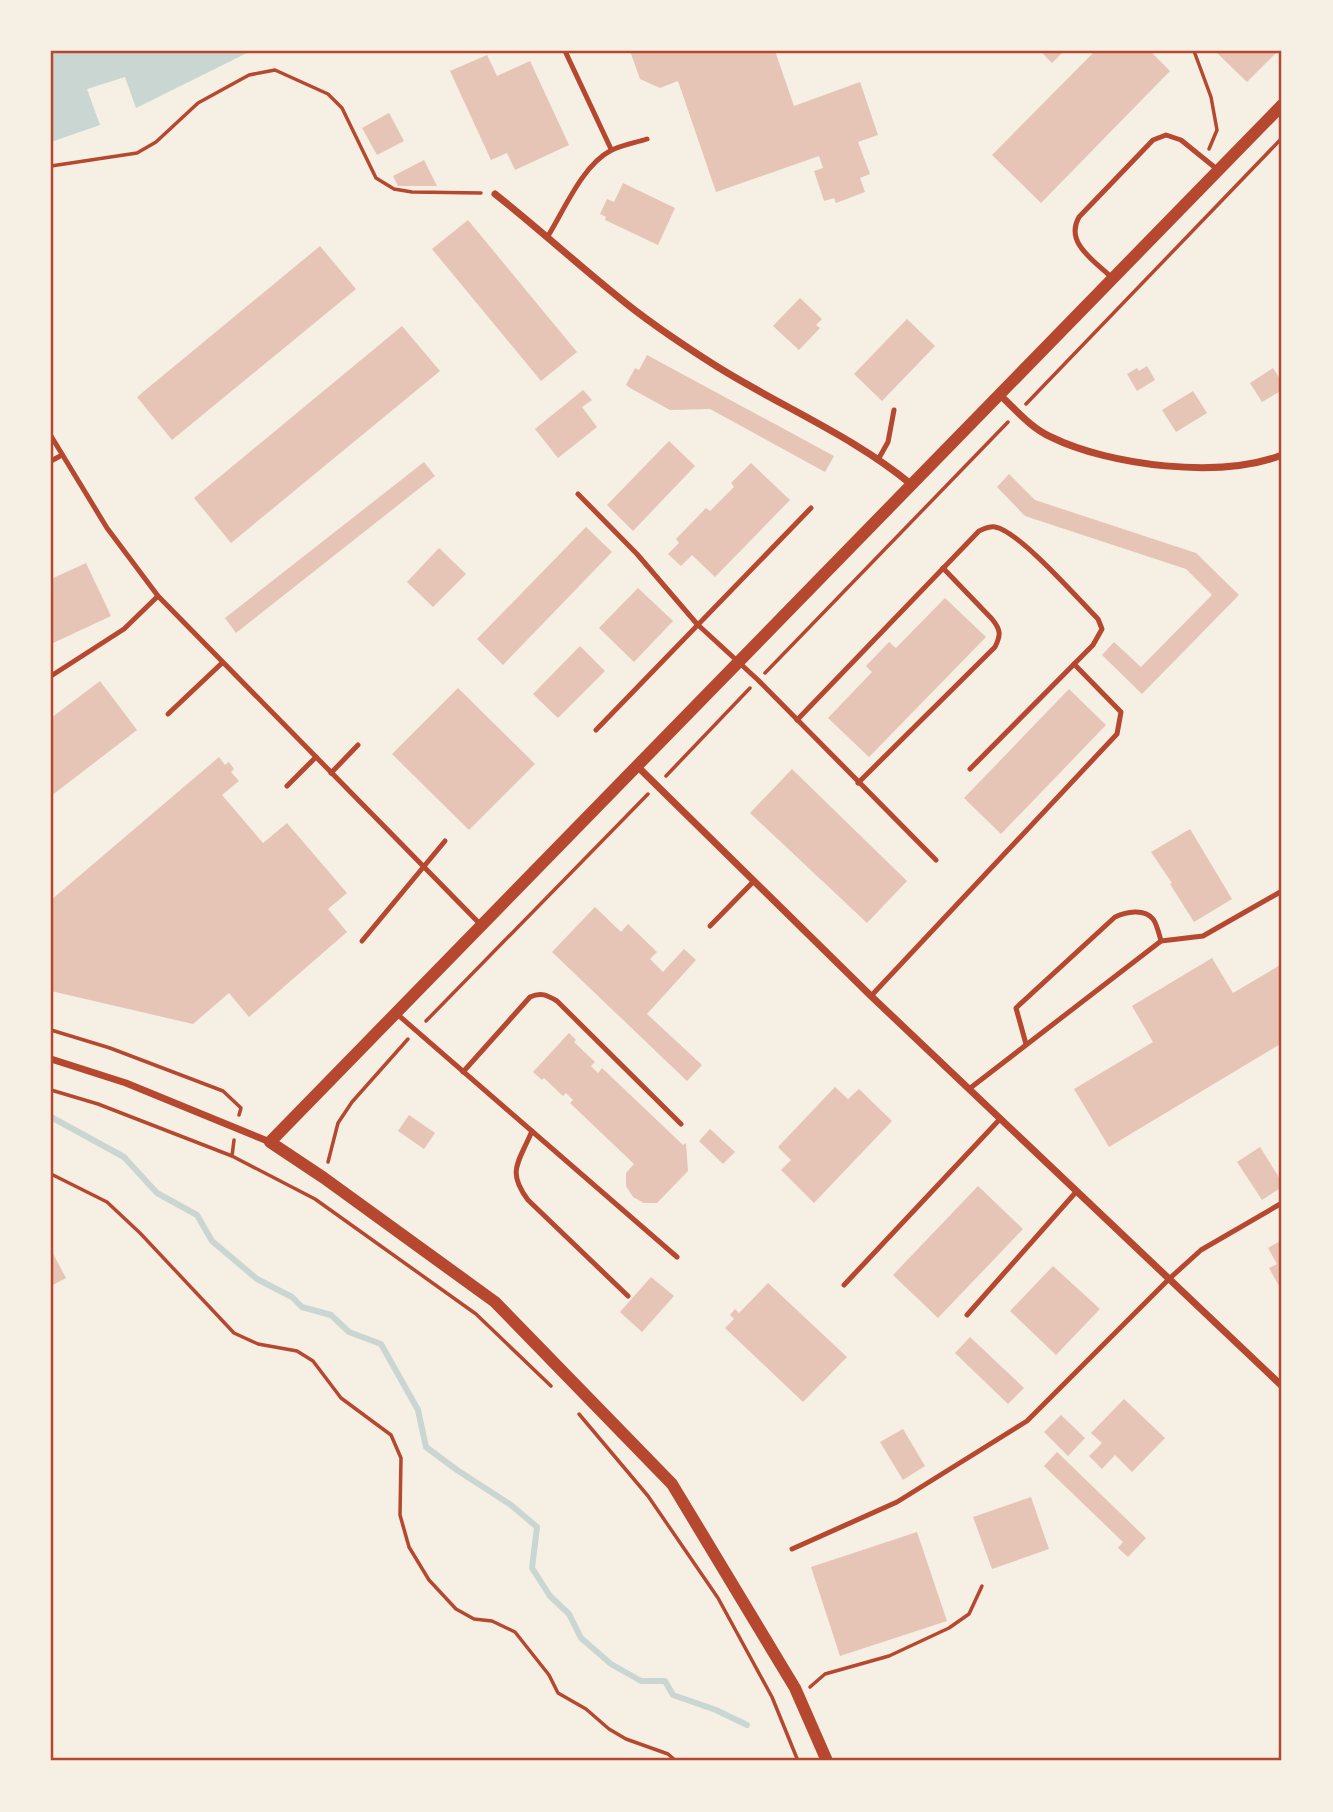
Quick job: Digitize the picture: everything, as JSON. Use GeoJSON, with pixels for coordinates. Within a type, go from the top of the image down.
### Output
{"type":"FeatureCollection","features":[{"type":"Feature","properties":{"kind":"street"},"geometry":{"type":"LineString","coordinates":[[270,1142],[1282,106]]}},
{"type":"Feature","properties":{"kind":"street"},"geometry":{"type":"LineString","coordinates":[[495,194],[618,297],[673,338],[716,366],[879,458],[913,485]]}},
{"type":"Feature","properties":{"kind":"street"},"geometry":{"type":"LineString","coordinates":[[1001,396],[1048,436],[1106,457],[1150,465],[1193,467],[1243,464],[1282,455]]}},
{"type":"Feature","properties":{"kind":"street"},"geometry":{"type":"LineString","coordinates":[[636,766],[871,996],[1282,1386]]}},
{"type":"Feature","properties":{"kind":"street"},"geometry":{"type":"LineString","coordinates":[[51,1059],[126,1083],[270,1142],[495,1301],[672,1484],[794,1688],[827,1761]]}},
{"type":"Feature","properties":{"kind":"lane"},"geometry":{"type":"LineString","coordinates":[[565,51],[611,149]]}},
{"type":"Feature","properties":{"kind":"lane"},"geometry":{"type":"LineString","coordinates":[[1113,279],[1075,239],[1073,227],[1079,217],[1153,139],[1166,135],[1181,140],[1218,170]]}},
{"type":"Feature","properties":{"kind":"lane"},"geometry":{"type":"LineString","coordinates":[[548,236],[597,159],[611,149],[647,139]]}},
{"type":"Feature","properties":{"kind":"lane"},"geometry":{"type":"LineString","coordinates":[[879,458],[888,442],[894,410]]}},
{"type":"Feature","properties":{"kind":"lane"},"geometry":{"type":"LineString","coordinates":[[51,436],[107,528],[158,596],[481,925]]}},
{"type":"Feature","properties":{"kind":"lane"},"geometry":{"type":"LineString","coordinates":[[51,461],[62,454]]}},
{"type":"Feature","properties":{"kind":"lane"},"geometry":{"type":"LineString","coordinates":[[578,494],[698,624],[758,680],[936,860]]}},
{"type":"Feature","properties":{"kind":"lane"},"geometry":{"type":"LineString","coordinates":[[596,730],[811,508]]}},
{"type":"Feature","properties":{"kind":"lane"},"geometry":{"type":"LineString","coordinates":[[797,720],[979,531],[997,527],[1014,536],[1098,619],[1101,629],[1099,636],[1074,664],[970,769]]}},
{"type":"Feature","properties":{"kind":"lane"},"geometry":{"type":"LineString","coordinates":[[858,783],[995,647],[1000,636],[999,628],[992,619],[943,568]]}},
{"type":"Feature","properties":{"kind":"lane"},"geometry":{"type":"LineString","coordinates":[[51,676],[124,629],[158,596]]}},
{"type":"Feature","properties":{"kind":"lane"},"geometry":{"type":"LineString","coordinates":[[168,715],[222,663]]}},
{"type":"Feature","properties":{"kind":"lane"},"geometry":{"type":"LineString","coordinates":[[871,996],[1116,734],[1121,712],[1074,664]]}},
{"type":"Feature","properties":{"kind":"lane"},"geometry":{"type":"LineString","coordinates":[[331,773],[358,745]]}},
{"type":"Feature","properties":{"kind":"lane"},"geometry":{"type":"LineString","coordinates":[[287,786],[316,757]]}},
{"type":"Feature","properties":{"kind":"lane"},"geometry":{"type":"LineString","coordinates":[[362,941],[445,841]]}},
{"type":"Feature","properties":{"kind":"lane"},"geometry":{"type":"LineString","coordinates":[[710,926],[754,881]]}},
{"type":"Feature","properties":{"kind":"lane"},"geometry":{"type":"LineString","coordinates":[[969,1089],[1161,941],[1203,936],[1282,891]]}},
{"type":"Feature","properties":{"kind":"lane"},"geometry":{"type":"LineString","coordinates":[[1026,1044],[1016,1008],[1115,917],[1124,913],[1142,913],[1153,919],[1161,941]]}},
{"type":"Feature","properties":{"kind":"lane"},"geometry":{"type":"LineString","coordinates":[[463,1072],[530,998],[538,993],[546,994],[557,1001],[681,1124]]}},
{"type":"Feature","properties":{"kind":"lane"},"geometry":{"type":"LineString","coordinates":[[395,1012],[677,1257]]}},
{"type":"Feature","properties":{"kind":"lane"},"geometry":{"type":"LineString","coordinates":[[844,1284],[1000,1119]]}},
{"type":"Feature","properties":{"kind":"lane"},"geometry":{"type":"LineString","coordinates":[[532,1132],[516,1169],[516,1184],[528,1200],[628,1296]]}},
{"type":"Feature","properties":{"kind":"lane"},"geometry":{"type":"LineString","coordinates":[[967,1315],[1076,1192]]}},
{"type":"Feature","properties":{"kind":"lane"},"geometry":{"type":"LineString","coordinates":[[792,1549],[897,1502],[1027,1421],[1168,1279],[1201,1250],[1282,1203]]}},
{"type":"Feature","properties":{"kind":"path"},"geometry":{"type":"LineString","coordinates":[[1194,51],[1211,97],[1217,130],[1205,159]]}},
{"type":"Feature","properties":{"kind":"path"},"geometry":{"type":"LineString","coordinates":[[51,166],[137,153],[156,142],[198,103],[248,75],[275,70],[328,94],[342,108],[376,178],[394,189],[412,192],[495,194]]}},
{"type":"Feature","properties":{"kind":"path"},"geometry":{"type":"LineString","coordinates":[[315,1199],[324,1178],[338,1123],[352,1102],[416,1031],[1282,138]]}},
{"type":"Feature","properties":{"kind":"path"},"geometry":{"type":"LineString","coordinates":[[51,1030],[110,1048],[223,1091],[241,1108],[232,1157]]}},
{"type":"Feature","properties":{"kind":"path"},"geometry":{"type":"LineString","coordinates":[[51,1090],[98,1104],[232,1157],[315,1199],[476,1314],[552,1387]]}},
{"type":"Feature","properties":{"kind":"path"},"geometry":{"type":"LineString","coordinates":[[51,1174],[107,1202],[140,1233],[234,1334],[258,1344],[297,1351],[313,1361],[341,1398],[391,1435],[401,1458],[400,1515],[409,1547],[429,1580],[456,1609],[474,1619],[492,1621],[515,1632],[543,1667],[558,1693],[586,1709],[609,1729],[626,1739],[668,1754],[676,1761]]}},
{"type":"Feature","properties":{"kind":"path"},"geometry":{"type":"LineString","coordinates":[[571,1405],[648,1496],[718,1598],[772,1697],[798,1761]]}},
{"type":"Feature","properties":{"kind":"path"},"geometry":{"type":"LineString","coordinates":[[786,1732],[800,1701],[825,1674],[889,1656],[949,1628],[969,1614],[982,1586]]}},
{"type":"Feature","properties":{"kind":"shaded area"},"geometry":{"type":"Polygon","coordinates":[[[51,51],[251,51],[136,108],[125,77],[87,89],[100,125],[51,142],[51,51]]]}},
{"type":"Feature","properties":{"kind":"building"},"geometry":{"type":"Polygon","coordinates":[[[630,51],[775,51],[794,106],[860,82],[878,135],[858,142],[870,174],[860,178],[865,192],[836,203],[834,198],[824,201],[814,171],[823,168],[819,156],[716,192],[678,81],[660,88],[640,79],[630,51]]]}},
{"type":"Feature","properties":{"kind":"building"},"geometry":{"type":"Polygon","coordinates":[[[1047,51],[1064,51],[1052,63],[1043,54],[1047,51]]]}},
{"type":"Feature","properties":{"kind":"building"},"geometry":{"type":"Polygon","coordinates":[[[1095,51],[1150,51],[1170,71],[1041,203],[992,155],[1095,51]]]}},
{"type":"Feature","properties":{"kind":"building"},"geometry":{"type":"Polygon","coordinates":[[[1215,51],[1278,51],[1247,82],[1215,51]]]}},
{"type":"Feature","properties":{"kind":"building"},"geometry":{"type":"Polygon","coordinates":[[[487,55],[497,76],[530,61],[569,145],[515,170],[507,153],[491,160],[450,71],[487,55]]]}},
{"type":"Feature","properties":{"kind":"building"},"geometry":{"type":"Polygon","coordinates":[[[389,113],[404,141],[377,155],[362,128],[389,113]]]}},
{"type":"Feature","properties":{"kind":"building"},"geometry":{"type":"Polygon","coordinates":[[[424,160],[437,186],[398,186],[393,176],[424,160]]]}},
{"type":"Feature","properties":{"kind":"building"},"geometry":{"type":"Polygon","coordinates":[[[623,183],[675,208],[658,245],[605,220],[606,217],[600,214],[607,199],[614,202],[623,183]]]}},
{"type":"Feature","properties":{"kind":"building"},"geometry":{"type":"Polygon","coordinates":[[[468,220],[577,352],[541,381],[432,249],[468,220]]]}},
{"type":"Feature","properties":{"kind":"building"},"geometry":{"type":"Polygon","coordinates":[[[320,246],[356,289],[172,440],[137,397],[320,246]]]}},
{"type":"Feature","properties":{"kind":"building"},"geometry":{"type":"Polygon","coordinates":[[[800,298],[822,319],[816,325],[820,328],[799,350],[773,326],[800,298]]]}},
{"type":"Feature","properties":{"kind":"building"},"geometry":{"type":"Polygon","coordinates":[[[907,319],[935,346],[882,401],[854,374],[907,319]]]}},
{"type":"Feature","properties":{"kind":"building"},"geometry":{"type":"Polygon","coordinates":[[[402,326],[440,371],[231,543],[194,498],[402,326]]]}},
{"type":"Feature","properties":{"kind":"building"},"geometry":{"type":"Polygon","coordinates":[[[647,355],[834,456],[825,472],[710,409],[670,410],[630,388],[626,385],[635,368],[639,370],[647,355]]]}},
{"type":"Feature","properties":{"kind":"building"},"geometry":{"type":"Polygon","coordinates":[[[1147,366],[1155,380],[1137,391],[1127,374],[1147,366]]]}},
{"type":"Feature","properties":{"kind":"building"},"geometry":{"type":"Polygon","coordinates":[[[1273,368],[1282,382],[1282,390],[1262,402],[1250,383],[1273,368]]]}},
{"type":"Feature","properties":{"kind":"building"},"geometry":{"type":"Polygon","coordinates":[[[583,390],[592,400],[582,407],[597,427],[558,458],[535,429],[583,390]]]}},
{"type":"Feature","properties":{"kind":"building"},"geometry":{"type":"Polygon","coordinates":[[[1193,391],[1207,413],[1176,432],[1162,410],[1193,391]]]}},
{"type":"Feature","properties":{"kind":"building"},"geometry":{"type":"Polygon","coordinates":[[[669,441],[695,466],[633,531],[607,505],[669,441]]]}},
{"type":"Feature","properties":{"kind":"building"},"geometry":{"type":"Polygon","coordinates":[[[424,462],[435,476],[236,633],[225,618],[424,462]]]}},
{"type":"Feature","properties":{"kind":"building"},"geometry":{"type":"Polygon","coordinates":[[[751,463],[790,500],[715,577],[692,555],[681,566],[668,554],[679,543],[676,539],[706,508],[710,511],[734,487],[731,483],[751,463]]]}},
{"type":"Feature","properties":{"kind":"building"},"geometry":{"type":"Polygon","coordinates":[[[1009,474],[1035,500],[1196,553],[1239,595],[1142,694],[1102,655],[1114,642],[1141,667],[1212,595],[1186,569],[1025,516],[997,487],[1009,474]]]}},
{"type":"Feature","properties":{"kind":"building"},"geometry":{"type":"Polygon","coordinates":[[[586,527],[612,552],[503,665],[477,639],[586,527]]]}},
{"type":"Feature","properties":{"kind":"building"},"geometry":{"type":"Polygon","coordinates":[[[439,548],[466,574],[433,607],[407,582],[439,548]]]}},
{"type":"Feature","properties":{"kind":"building"},"geometry":{"type":"Polygon","coordinates":[[[86,563],[111,616],[51,644],[51,579],[86,563]]]}},
{"type":"Feature","properties":{"kind":"building"},"geometry":{"type":"Polygon","coordinates":[[[638,588],[673,621],[634,662],[599,628],[638,588]]]}},
{"type":"Feature","properties":{"kind":"building"},"geometry":{"type":"Polygon","coordinates":[[[945,598],[986,637],[869,757],[828,718],[872,672],[866,666],[889,642],[896,648],[945,598]]]}},
{"type":"Feature","properties":{"kind":"building"},"geometry":{"type":"Polygon","coordinates":[[[580,646],[605,671],[558,718],[533,694],[580,646]]]}},
{"type":"Feature","properties":{"kind":"building"},"geometry":{"type":"Polygon","coordinates":[[[100,681],[137,730],[51,796],[51,718],[100,681]]]}},
{"type":"Feature","properties":{"kind":"building"},"geometry":{"type":"Polygon","coordinates":[[[458,688],[535,764],[469,830],[392,754],[458,688]]]}},
{"type":"Feature","properties":{"kind":"building"},"geometry":{"type":"Polygon","coordinates":[[[1069,689],[1106,725],[1001,834],[964,798],[1069,689]]]}},
{"type":"Feature","properties":{"kind":"building"},"geometry":{"type":"Polygon","coordinates":[[[219,757],[225,765],[229,762],[234,769],[231,772],[239,781],[222,795],[263,843],[287,823],[347,893],[328,909],[347,932],[249,1017],[229,993],[193,1024],[51,991],[51,900],[219,757]]]}},
{"type":"Feature","properties":{"kind":"building"},"geometry":{"type":"Polygon","coordinates":[[[792,769],[907,881],[867,923],[750,813],[792,769]]]}},
{"type":"Feature","properties":{"kind":"building"},"geometry":{"type":"Polygon","coordinates":[[[1190,829],[1232,899],[1194,922],[1151,852],[1190,829]]]}},
{"type":"Feature","properties":{"kind":"building"},"geometry":{"type":"Polygon","coordinates":[[[595,907],[621,932],[628,924],[657,952],[650,959],[663,972],[684,949],[696,960],[647,1014],[702,1065],[687,1081],[552,952],[595,907]]]}},
{"type":"Feature","properties":{"kind":"building"},"geometry":{"type":"Polygon","coordinates":[[[1212,958],[1233,993],[1282,964],[1282,1043],[1109,1147],[1074,1089],[1153,1042],[1132,1006],[1212,958]]]}},
{"type":"Feature","properties":{"kind":"building"},"geometry":{"type":"Polygon","coordinates":[[[569,1033],[576,1040],[574,1042],[595,1062],[591,1066],[598,1073],[602,1068],[683,1145],[686,1143],[688,1171],[657,1203],[644,1203],[633,1197],[626,1186],[626,1173],[634,1164],[570,1103],[573,1100],[566,1093],[563,1096],[544,1078],[542,1080],[533,1072],[569,1033]]]}},
{"type":"Feature","properties":{"kind":"building"},"geometry":{"type":"Polygon","coordinates":[[[835,1087],[848,1099],[859,1089],[892,1121],[814,1203],[781,1170],[791,1160],[778,1147],[835,1087]]]}},
{"type":"Feature","properties":{"kind":"building"},"geometry":{"type":"Polygon","coordinates":[[[409,1115],[435,1133],[424,1149],[398,1131],[409,1115]]]}},
{"type":"Feature","properties":{"kind":"building"},"geometry":{"type":"Polygon","coordinates":[[[710,1129],[735,1152],[723,1164],[699,1141],[710,1129]]]}},
{"type":"Feature","properties":{"kind":"building"},"geometry":{"type":"Polygon","coordinates":[[[1260,1147],[1282,1182],[1282,1187],[1262,1200],[1237,1162],[1260,1147]]]}},
{"type":"Feature","properties":{"kind":"building"},"geometry":{"type":"Polygon","coordinates":[[[978,1186],[1023,1229],[938,1318],[893,1275],[978,1186]]]}},
{"type":"Feature","properties":{"kind":"building"},"geometry":{"type":"Polygon","coordinates":[[[1282,1240],[1282,1291],[1269,1268],[1277,1264],[1268,1248],[1282,1240]]]}},
{"type":"Feature","properties":{"kind":"building"},"geometry":{"type":"Polygon","coordinates":[[[51,1250],[66,1278],[51,1286],[51,1250]]]}},
{"type":"Feature","properties":{"kind":"building"},"geometry":{"type":"Polygon","coordinates":[[[1053,1266],[1100,1309],[1056,1355],[1010,1311],[1053,1266]]]}},
{"type":"Feature","properties":{"kind":"building"},"geometry":{"type":"Polygon","coordinates":[[[651,1277],[674,1296],[642,1332],[620,1312],[651,1277]]]}},
{"type":"Feature","properties":{"kind":"building"},"geometry":{"type":"Polygon","coordinates":[[[768,1283],[847,1357],[803,1402],[725,1328],[734,1319],[730,1315],[735,1309],[739,1313],[768,1283]]]}},
{"type":"Feature","properties":{"kind":"building"},"geometry":{"type":"Polygon","coordinates":[[[970,1337],[1024,1388],[1008,1404],[955,1353],[970,1337]]]}},
{"type":"Feature","properties":{"kind":"building"},"geometry":{"type":"Polygon","coordinates":[[[1124,1399],[1165,1438],[1132,1472],[1115,1455],[1102,1469],[1089,1456],[1102,1443],[1091,1433],[1124,1399]]]}},
{"type":"Feature","properties":{"kind":"building"},"geometry":{"type":"Polygon","coordinates":[[[1061,1415],[1085,1438],[1068,1456],[1044,1432],[1061,1415]]]}},
{"type":"Feature","properties":{"kind":"building"},"geometry":{"type":"Polygon","coordinates":[[[903,1429],[925,1466],[903,1480],[880,1442],[903,1429]]]}},
{"type":"Feature","properties":{"kind":"building"},"geometry":{"type":"Polygon","coordinates":[[[1057,1452],[1146,1538],[1128,1557],[1118,1548],[1123,1542],[1044,1466],[1057,1452]]]}},
{"type":"Feature","properties":{"kind":"building"},"geometry":{"type":"Polygon","coordinates":[[[1031,1497],[1049,1549],[992,1569],[973,1517],[1031,1497]]]}},
{"type":"Feature","properties":{"kind":"building"},"geometry":{"type":"Polygon","coordinates":[[[917,1532],[947,1621],[840,1656],[811,1567],[917,1532]]]}},
{"type":"Feature","properties":{"kind":"waterway"},"geometry":{"type":"LineString","coordinates":[[51,1117],[124,1157],[157,1193],[197,1215],[212,1241],[257,1279],[292,1297],[302,1307],[331,1315],[349,1332],[381,1344],[418,1410],[426,1447],[511,1505],[537,1527],[532,1568],[550,1596],[569,1614],[581,1638],[611,1664],[641,1681],[665,1681],[673,1695],[716,1710],[747,1725]]}}]}
